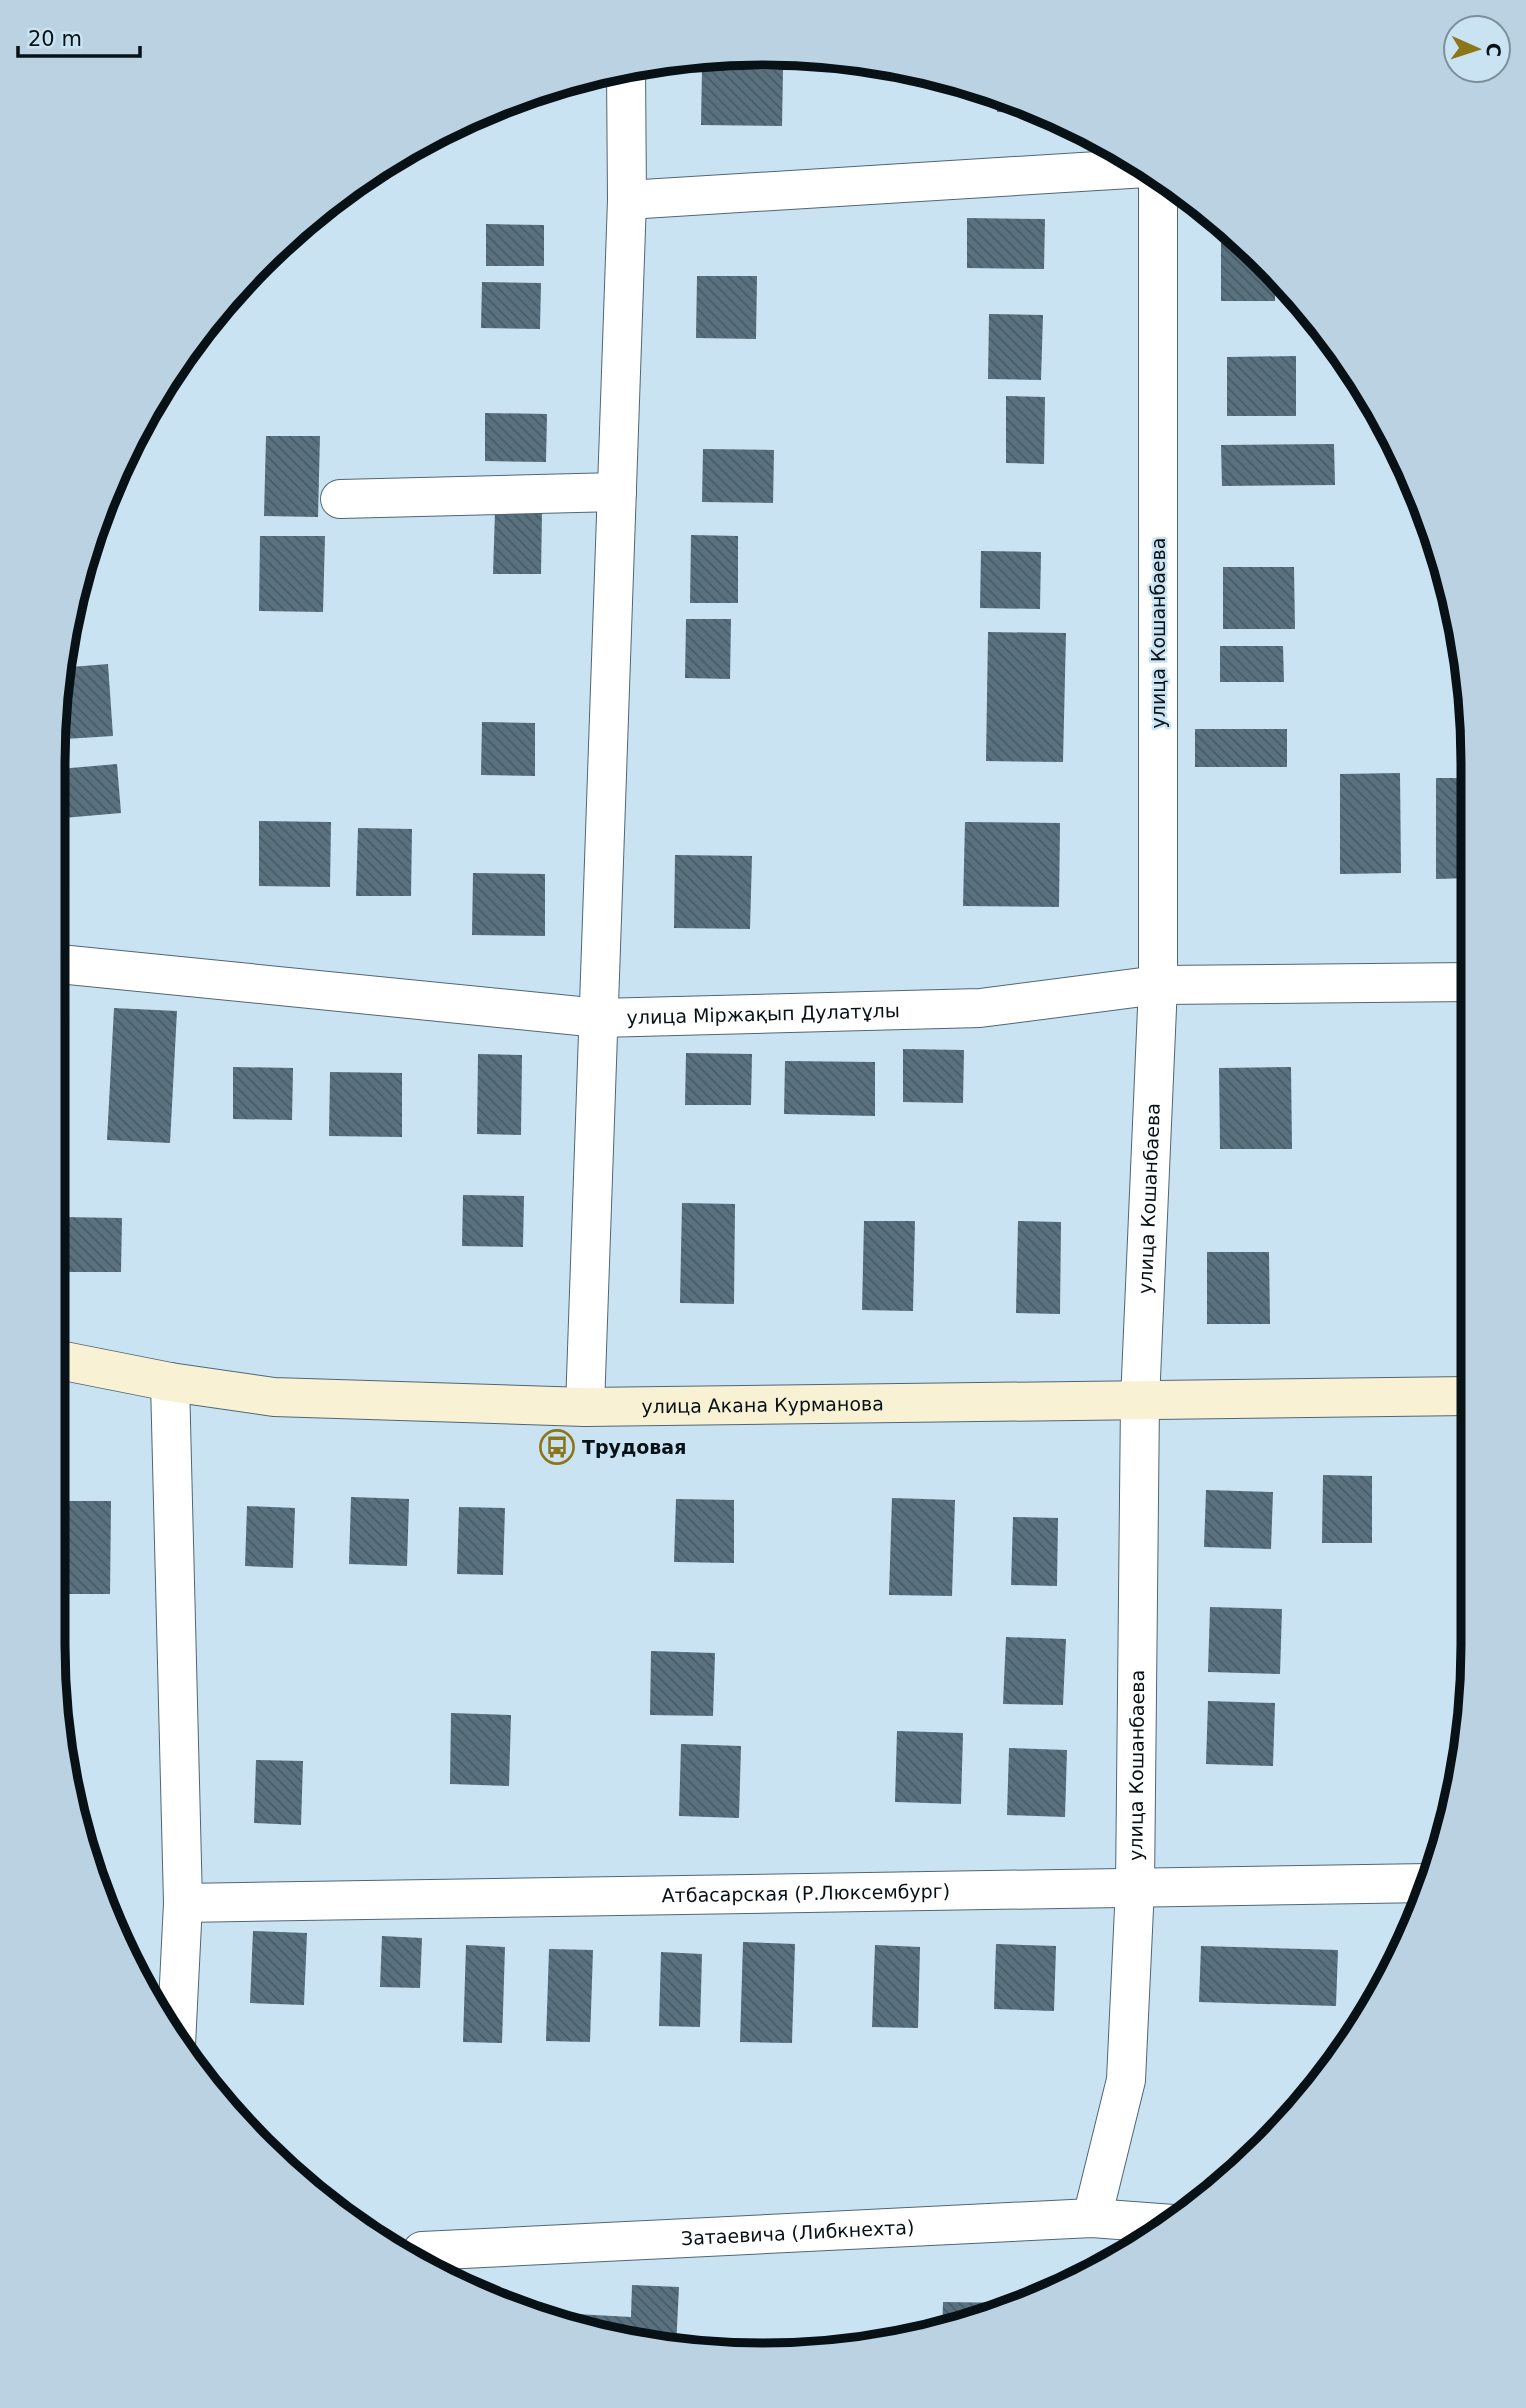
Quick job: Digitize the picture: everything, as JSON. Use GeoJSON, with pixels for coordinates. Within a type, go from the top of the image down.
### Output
{"type":"FeatureCollection","features":[{"type":"Feature","properties":{"kind":"main road","name":"улица Акана Курманова"},"geometry":{"type":"LineString","coordinates":[[65,1361],[170,1382],[274,1397],[586,1407],[1461,1396]]}},
{"type":"Feature","properties":{"kind":"street"},"geometry":{"type":"LineString","coordinates":[[586,1407],[627,200],[626,78]]}},
{"type":"Feature","properties":{"kind":"street"},"geometry":{"type":"LineString","coordinates":[[627,200],[1130,169]]}},
{"type":"Feature","properties":{"kind":"street","name":"улица Кошанбаева"},"geometry":{"type":"LineString","coordinates":[[1092,2218],[1126,2080],[1135,1887],[1140,1401],[1158,985],[1158,187]]}},
{"type":"Feature","properties":{"kind":"street"},"geometry":{"type":"LineString","coordinates":[[340,499],[617,492]]}},
{"type":"Feature","properties":{"kind":"street","name":"улица Міржақып Дулатұлы"},"geometry":{"type":"LineString","coordinates":[[65,965],[599,1017],[980,1008],[1158,985],[1461,982]]}},
{"type":"Feature","properties":{"kind":"street"},"geometry":{"type":"LineString","coordinates":[[170,1382],[183,1903],[178,2026]]}},
{"type":"Feature","properties":{"kind":"street","name":"Атбасарская (Р.Люксембург)"},"geometry":{"type":"LineString","coordinates":[[183,1903],[1419,1883]]}},
{"type":"Feature","properties":{"kind":"street","name":"Затаевича (Либкнехта)"},"geometry":{"type":"LineString","coordinates":[[422,2251],[1092,2218],[1156,2223]]}},
{"type":"Feature","properties":{"kind":"building"},"geometry":{"type":"Polygon","coordinates":[[[702,69],[783,70],[782,126],[701,125],[702,69]]]}},
{"type":"Feature","properties":{"kind":"building"},"geometry":{"type":"Polygon","coordinates":[[[997,106],[1015,112],[997,112],[997,106]]]}},
{"type":"Feature","properties":{"kind":"building"},"geometry":{"type":"Polygon","coordinates":[[[967,218],[1045,219],[1044,269],[967,268],[967,218]]]}},
{"type":"Feature","properties":{"kind":"building"},"geometry":{"type":"Polygon","coordinates":[[[486,224],[544,225],[544,266],[486,266],[486,224]]]}},
{"type":"Feature","properties":{"kind":"building"},"geometry":{"type":"Polygon","coordinates":[[[1221,243],[1228,243],[1257,269],[1275,289],[1275,301],[1221,301],[1221,243]]]}},
{"type":"Feature","properties":{"kind":"building"},"geometry":{"type":"Polygon","coordinates":[[[697,276],[757,276],[756,339],[696,338],[697,276]]]}},
{"type":"Feature","properties":{"kind":"building"},"geometry":{"type":"Polygon","coordinates":[[[482,282],[541,283],[540,329],[481,328],[482,282]]]}},
{"type":"Feature","properties":{"kind":"building"},"geometry":{"type":"Polygon","coordinates":[[[989,314],[1043,315],[1041,380],[988,379],[989,314]]]}},
{"type":"Feature","properties":{"kind":"building"},"geometry":{"type":"Polygon","coordinates":[[[1296,356],[1296,416],[1227,416],[1227,357],[1296,356]]]}},
{"type":"Feature","properties":{"kind":"building"},"geometry":{"type":"Polygon","coordinates":[[[1006,396],[1045,397],[1044,464],[1006,463],[1006,396]]]}},
{"type":"Feature","properties":{"kind":"building"},"geometry":{"type":"Polygon","coordinates":[[[485,413],[547,414],[546,462],[485,461],[485,413]]]}},
{"type":"Feature","properties":{"kind":"building"},"geometry":{"type":"Polygon","coordinates":[[[266,436],[320,436],[318,517],[264,516],[266,436]]]}},
{"type":"Feature","properties":{"kind":"building"},"geometry":{"type":"Polygon","coordinates":[[[1334,444],[1335,485],[1222,486],[1221,445],[1334,444]]]}},
{"type":"Feature","properties":{"kind":"building"},"geometry":{"type":"Polygon","coordinates":[[[703,449],[774,450],[773,503],[702,502],[703,449]]]}},
{"type":"Feature","properties":{"kind":"building"},"geometry":{"type":"Polygon","coordinates":[[[495,511],[542,511],[541,574],[493,574],[495,511]]]}},
{"type":"Feature","properties":{"kind":"building"},"geometry":{"type":"Polygon","coordinates":[[[691,535],[738,536],[738,603],[690,603],[691,535]]]}},
{"type":"Feature","properties":{"kind":"building"},"geometry":{"type":"Polygon","coordinates":[[[260,536],[325,536],[323,612],[259,611],[260,536]]]}},
{"type":"Feature","properties":{"kind":"building"},"geometry":{"type":"Polygon","coordinates":[[[981,551],[1041,552],[1040,609],[980,608],[981,551]]]}},
{"type":"Feature","properties":{"kind":"building"},"geometry":{"type":"Polygon","coordinates":[[[1223,567],[1294,567],[1295,629],[1223,629],[1223,567]]]}},
{"type":"Feature","properties":{"kind":"building"},"geometry":{"type":"Polygon","coordinates":[[[686,619],[731,619],[730,679],[685,678],[686,619]]]}},
{"type":"Feature","properties":{"kind":"building"},"geometry":{"type":"Polygon","coordinates":[[[988,632],[1066,633],[1063,762],[986,761],[988,632]]]}},
{"type":"Feature","properties":{"kind":"building"},"geometry":{"type":"Polygon","coordinates":[[[1220,646],[1283,646],[1284,682],[1220,682],[1220,646]]]}},
{"type":"Feature","properties":{"kind":"building"},"geometry":{"type":"Polygon","coordinates":[[[108,664],[113,736],[66,739],[72,667],[108,664]]]}},
{"type":"Feature","properties":{"kind":"building"},"geometry":{"type":"Polygon","coordinates":[[[482,722],[535,723],[535,776],[481,775],[482,722]]]}},
{"type":"Feature","properties":{"kind":"building"},"geometry":{"type":"Polygon","coordinates":[[[1195,729],[1287,729],[1287,767],[1195,767],[1195,729]]]}},
{"type":"Feature","properties":{"kind":"building"},"geometry":{"type":"Polygon","coordinates":[[[117,764],[121,813],[65,818],[65,768],[117,764]]]}},
{"type":"Feature","properties":{"kind":"building"},"geometry":{"type":"Polygon","coordinates":[[[1400,773],[1401,873],[1340,874],[1340,774],[1400,773]]]}},
{"type":"Feature","properties":{"kind":"building"},"geometry":{"type":"Polygon","coordinates":[[[1436,778],[1461,778],[1461,878],[1436,879],[1436,778]]]}},
{"type":"Feature","properties":{"kind":"building"},"geometry":{"type":"Polygon","coordinates":[[[259,821],[331,822],[330,887],[259,886],[259,821]]]}},
{"type":"Feature","properties":{"kind":"building"},"geometry":{"type":"Polygon","coordinates":[[[965,822],[1060,823],[1059,907],[963,906],[965,822]]]}},
{"type":"Feature","properties":{"kind":"building"},"geometry":{"type":"Polygon","coordinates":[[[358,828],[412,829],[411,896],[356,896],[358,828]]]}},
{"type":"Feature","properties":{"kind":"building"},"geometry":{"type":"Polygon","coordinates":[[[675,855],[752,856],[750,929],[674,928],[675,855]]]}},
{"type":"Feature","properties":{"kind":"building"},"geometry":{"type":"Polygon","coordinates":[[[473,873],[545,874],[545,936],[472,935],[473,873]]]}},
{"type":"Feature","properties":{"kind":"building"},"geometry":{"type":"Polygon","coordinates":[[[114,1008],[177,1011],[170,1143],[107,1140],[114,1008]]]}},
{"type":"Feature","properties":{"kind":"building"},"geometry":{"type":"Polygon","coordinates":[[[903,1049],[964,1050],[963,1103],[903,1102],[903,1049]]]}},
{"type":"Feature","properties":{"kind":"building"},"geometry":{"type":"Polygon","coordinates":[[[686,1053],[752,1054],[751,1105],[685,1105],[686,1053]]]}},
{"type":"Feature","properties":{"kind":"building"},"geometry":{"type":"Polygon","coordinates":[[[478,1054],[522,1055],[521,1135],[477,1134],[478,1054]]]}},
{"type":"Feature","properties":{"kind":"building"},"geometry":{"type":"Polygon","coordinates":[[[785,1061],[875,1062],[875,1116],[784,1114],[785,1061]]]}},
{"type":"Feature","properties":{"kind":"building"},"geometry":{"type":"Polygon","coordinates":[[[233,1067],[293,1068],[292,1120],[233,1119],[233,1067]]]}},
{"type":"Feature","properties":{"kind":"building"},"geometry":{"type":"Polygon","coordinates":[[[1291,1067],[1292,1149],[1220,1149],[1219,1068],[1291,1067]]]}},
{"type":"Feature","properties":{"kind":"building"},"geometry":{"type":"Polygon","coordinates":[[[330,1072],[402,1073],[402,1137],[329,1136],[330,1072]]]}},
{"type":"Feature","properties":{"kind":"building"},"geometry":{"type":"Polygon","coordinates":[[[463,1195],[524,1196],[523,1247],[462,1246],[463,1195]]]}},
{"type":"Feature","properties":{"kind":"building"},"geometry":{"type":"Polygon","coordinates":[[[682,1203],[735,1204],[734,1304],[680,1303],[682,1203]]]}},
{"type":"Feature","properties":{"kind":"building"},"geometry":{"type":"Polygon","coordinates":[[[65,1217],[122,1218],[121,1272],[65,1272],[65,1217]]]}},
{"type":"Feature","properties":{"kind":"building"},"geometry":{"type":"Polygon","coordinates":[[[864,1221],[915,1221],[913,1311],[862,1310],[864,1221]]]}},
{"type":"Feature","properties":{"kind":"building"},"geometry":{"type":"Polygon","coordinates":[[[1018,1221],[1061,1222],[1060,1314],[1016,1313],[1018,1221]]]}},
{"type":"Feature","properties":{"kind":"building"},"geometry":{"type":"Polygon","coordinates":[[[1207,1252],[1269,1252],[1270,1324],[1207,1324],[1207,1252]]]}},
{"type":"Feature","properties":{"kind":"building"},"geometry":{"type":"Polygon","coordinates":[[[1323,1475],[1372,1476],[1372,1543],[1322,1543],[1323,1475]]]}},
{"type":"Feature","properties":{"kind":"building"},"geometry":{"type":"Polygon","coordinates":[[[1206,1490],[1273,1492],[1271,1549],[1204,1547],[1206,1490]]]}},
{"type":"Feature","properties":{"kind":"building"},"geometry":{"type":"Polygon","coordinates":[[[351,1497],[409,1499],[407,1566],[349,1564],[351,1497]]]}},
{"type":"Feature","properties":{"kind":"building"},"geometry":{"type":"Polygon","coordinates":[[[892,1498],[955,1500],[952,1596],[889,1595],[892,1498]]]}},
{"type":"Feature","properties":{"kind":"building"},"geometry":{"type":"Polygon","coordinates":[[[676,1499],[734,1500],[734,1563],[674,1562],[676,1499]]]}},
{"type":"Feature","properties":{"kind":"building"},"geometry":{"type":"Polygon","coordinates":[[[65,1501],[111,1501],[110,1594],[65,1594],[65,1501]]]}},
{"type":"Feature","properties":{"kind":"building"},"geometry":{"type":"Polygon","coordinates":[[[247,1506],[295,1508],[293,1568],[245,1566],[247,1506]]]}},
{"type":"Feature","properties":{"kind":"building"},"geometry":{"type":"Polygon","coordinates":[[[459,1507],[505,1508],[503,1575],[457,1574],[459,1507]]]}},
{"type":"Feature","properties":{"kind":"building"},"geometry":{"type":"Polygon","coordinates":[[[1013,1517],[1058,1518],[1057,1586],[1011,1585],[1013,1517]]]}},
{"type":"Feature","properties":{"kind":"building"},"geometry":{"type":"Polygon","coordinates":[[[1210,1607],[1282,1609],[1280,1674],[1208,1672],[1210,1607]]]}},
{"type":"Feature","properties":{"kind":"building"},"geometry":{"type":"Polygon","coordinates":[[[1006,1637],[1066,1639],[1063,1705],[1003,1704],[1006,1637]]]}},
{"type":"Feature","properties":{"kind":"building"},"geometry":{"type":"Polygon","coordinates":[[[651,1651],[715,1653],[713,1716],[650,1715],[651,1651]]]}},
{"type":"Feature","properties":{"kind":"building"},"geometry":{"type":"Polygon","coordinates":[[[1208,1701],[1275,1703],[1273,1766],[1206,1764],[1208,1701]]]}},
{"type":"Feature","properties":{"kind":"building"},"geometry":{"type":"Polygon","coordinates":[[[451,1713],[511,1715],[509,1786],[450,1784],[451,1713]]]}},
{"type":"Feature","properties":{"kind":"building"},"geometry":{"type":"Polygon","coordinates":[[[897,1731],[963,1733],[961,1804],[895,1802],[897,1731]]]}},
{"type":"Feature","properties":{"kind":"building"},"geometry":{"type":"Polygon","coordinates":[[[681,1744],[741,1746],[739,1818],[679,1816],[681,1744]]]}},
{"type":"Feature","properties":{"kind":"building"},"geometry":{"type":"Polygon","coordinates":[[[1009,1748],[1067,1750],[1065,1817],[1007,1815],[1009,1748]]]}},
{"type":"Feature","properties":{"kind":"building"},"geometry":{"type":"Polygon","coordinates":[[[256,1760],[303,1761],[301,1825],[254,1823],[256,1760]]]}},
{"type":"Feature","properties":{"kind":"building"},"geometry":{"type":"Polygon","coordinates":[[[253,1931],[307,1933],[304,2005],[250,2003],[253,1931]]]}},
{"type":"Feature","properties":{"kind":"building"},"geometry":{"type":"Polygon","coordinates":[[[382,1936],[422,1938],[420,1988],[380,1987],[382,1936]]]}},
{"type":"Feature","properties":{"kind":"building"},"geometry":{"type":"Polygon","coordinates":[[[743,1942],[795,1944],[792,2043],[740,2042],[743,1942]]]}},
{"type":"Feature","properties":{"kind":"building"},"geometry":{"type":"Polygon","coordinates":[[[996,1944],[1056,1946],[1054,2011],[994,2009],[996,1944]]]}},
{"type":"Feature","properties":{"kind":"building"},"geometry":{"type":"Polygon","coordinates":[[[466,1945],[505,1947],[502,2043],[463,2042],[466,1945]]]}},
{"type":"Feature","properties":{"kind":"building"},"geometry":{"type":"Polygon","coordinates":[[[875,1945],[920,1947],[918,2028],[872,2027],[875,1945]]]}},
{"type":"Feature","properties":{"kind":"building"},"geometry":{"type":"Polygon","coordinates":[[[1201,1946],[1338,1950],[1336,2006],[1199,2002],[1201,1946]]]}},
{"type":"Feature","properties":{"kind":"building"},"geometry":{"type":"Polygon","coordinates":[[[549,1949],[593,1950],[590,2042],[546,2041],[549,1949]]]}},
{"type":"Feature","properties":{"kind":"building"},"geometry":{"type":"Polygon","coordinates":[[[661,1952],[702,1954],[700,2027],[659,2026],[661,1952]]]}},
{"type":"Feature","properties":{"kind":"building"},"geometry":{"type":"Polygon","coordinates":[[[632,2285],[679,2287],[676,2337],[627,2330],[563,2313],[631,2317],[632,2285]]]}},
{"type":"Feature","properties":{"kind":"building"},"geometry":{"type":"Polygon","coordinates":[[[943,2302],[996,2303],[987,2306],[942,2319],[943,2302]]]}},
{"type":"Feature","properties":{"kind":"building"},"geometry":{"type":"Polygon","coordinates":[[[793,2338],[826,2340],[809,2342],[793,2342],[793,2338]]]}},
{"type":"Feature","properties":{"kind":"place","name":"Трудовая"},"geometry":{"type":"Point","coordinates":[557,1447]}}]}
